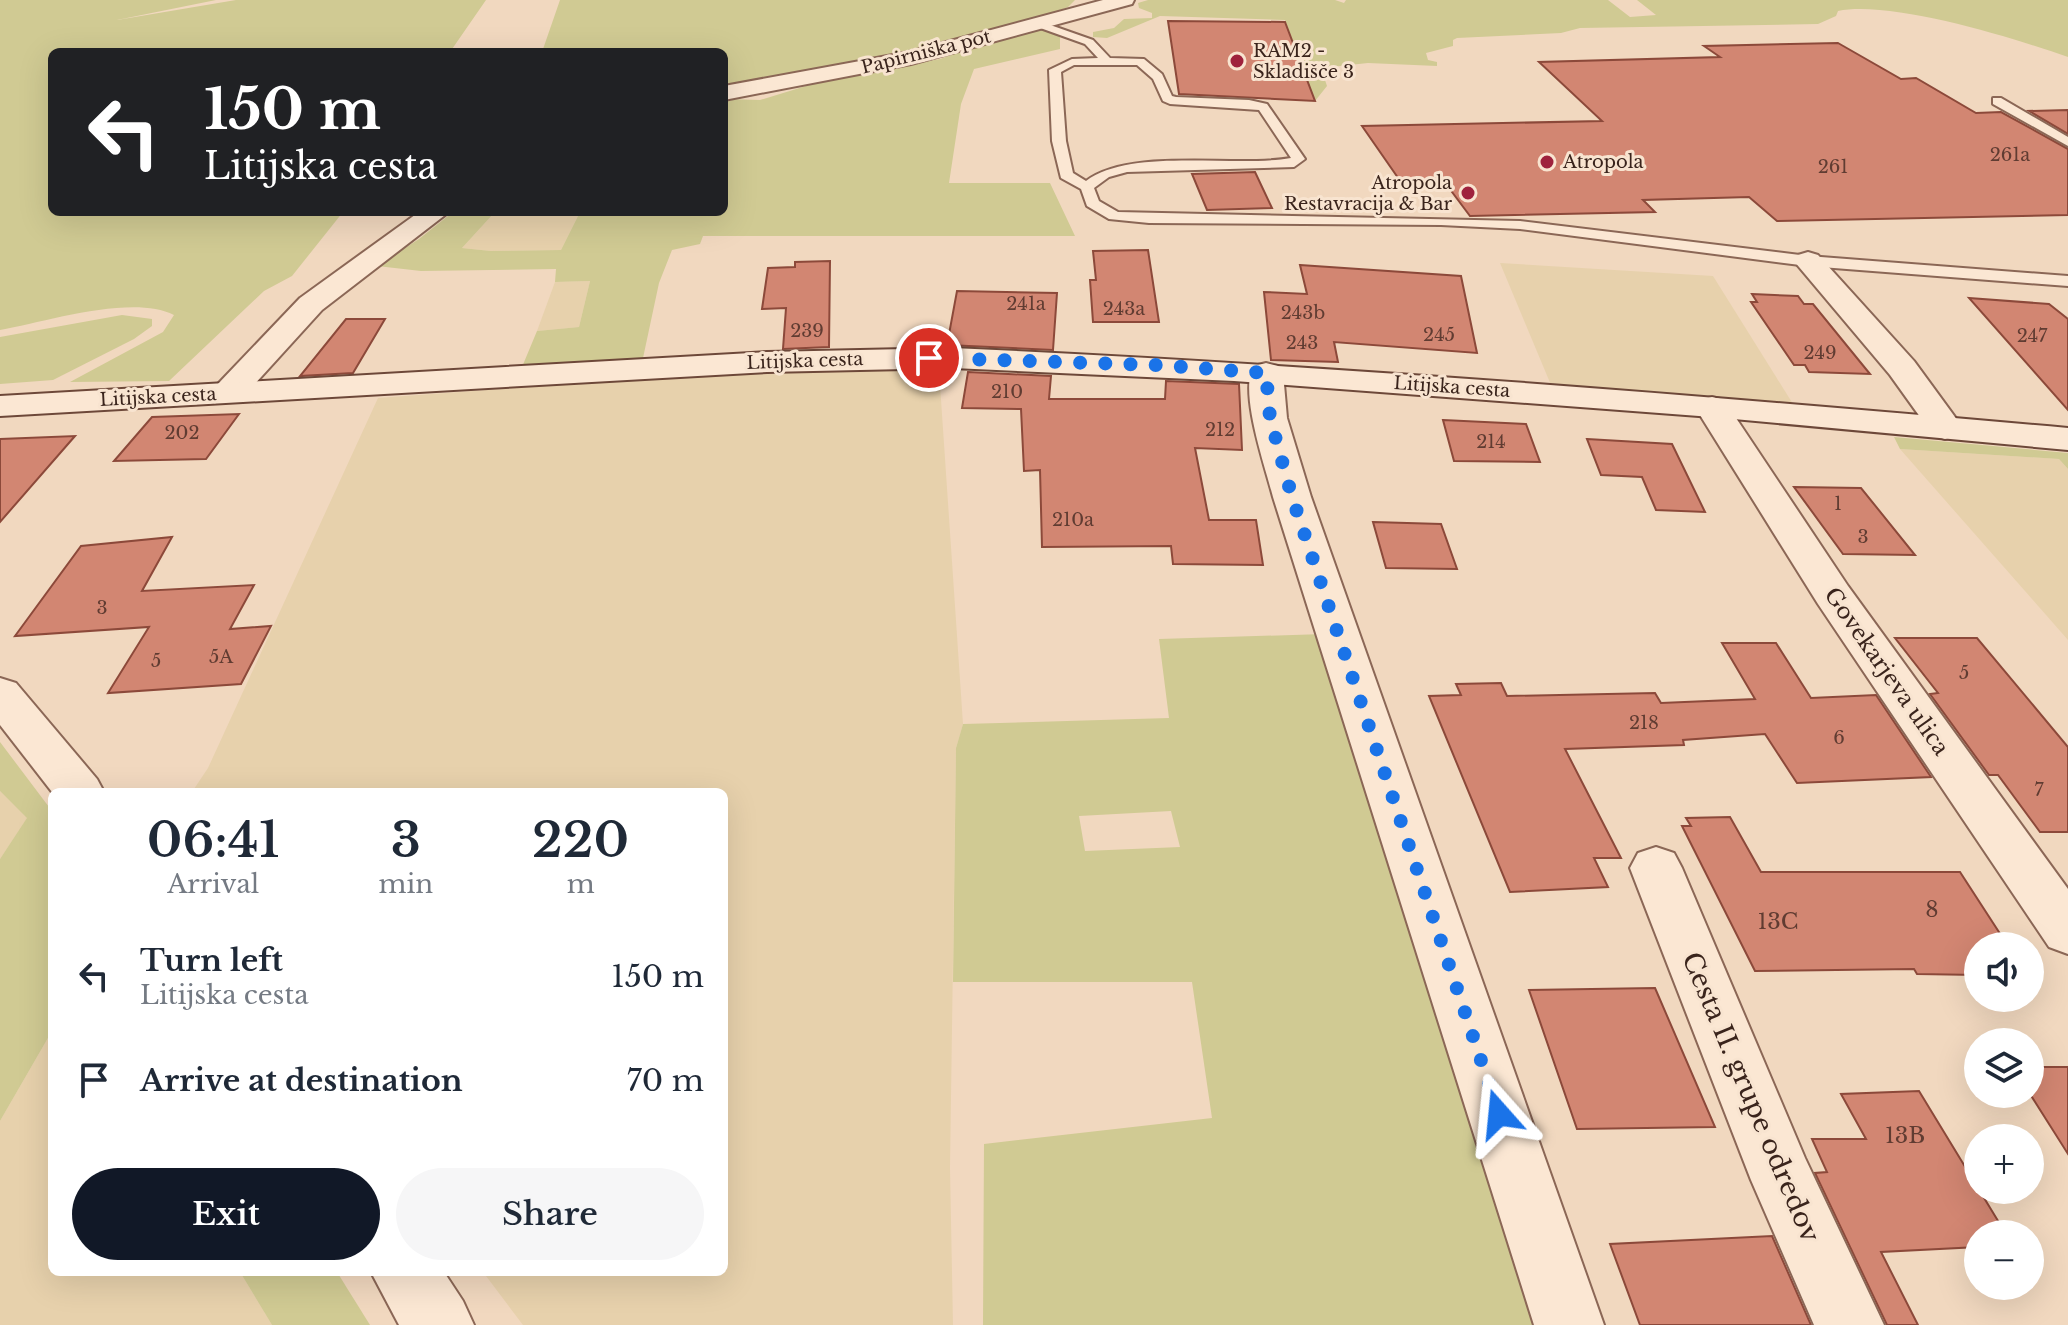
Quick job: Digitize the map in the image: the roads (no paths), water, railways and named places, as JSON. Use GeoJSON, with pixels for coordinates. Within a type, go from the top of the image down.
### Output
{"type":"FeatureCollection","features":[{"type":"Feature","properties":{"kind":"street","name":"Papirniška pot"},"geometry":{"type":"LineString","coordinates":[[728,92],[911,58],[1125,0]]}},
{"type":"Feature","properties":{"kind":"street"},"geometry":{"type":"LineString","coordinates":[[229,392],[311,304],[431,216]]}},
{"type":"Feature","properties":{"kind":"street"},"geometry":{"type":"LineString","coordinates":[[1808,261],[1902,368],[1945,428]]}},
{"type":"Feature","properties":{"kind":"street","name":"Litijska cesta"},"geometry":{"type":"LineString","coordinates":[[0,406],[882,358],[1157,365],[1712,407],[2068,439]]}},
{"type":"Feature","properties":{"kind":"street"},"geometry":{"type":"LineString","coordinates":[[1266,373],[1270,418],[1292,497],[1569,1325]]}},
{"type":"Feature","properties":{"kind":"street","name":"Govekarjeva ulica"},"geometry":{"type":"LineString","coordinates":[[1712,407],[1833,595],[2068,931]]}},
{"type":"Feature","properties":{"kind":"street"},"geometry":{"type":"LineString","coordinates":[[0,694],[77,788]]}},
{"type":"Feature","properties":{"kind":"street","name":"Cesta II. grupe odredov"},"geometry":{"type":"LineString","coordinates":[[1656,868],[1783,1180],[1849,1325]]}},
{"type":"Feature","properties":{"kind":"street"},"geometry":{"type":"LineString","coordinates":[[408,1276],[439,1325]]}},
{"type":"Feature","properties":{"kind":"lane"},"geometry":{"type":"LineString","coordinates":[[1036,23],[1089,42],[1106,60]]}},
{"type":"Feature","properties":{"kind":"lane"},"geometry":{"type":"LineString","coordinates":[[1087,187],[1104,174],[1127,168],[1279,164],[1294,163],[1298,159],[1263,107],[1174,101],[1167,98],[1149,67],[1140,61],[1072,62],[1055,70],[1059,141],[1066,175],[1087,187],[1092,203],[1114,216],[1520,225],[1808,261],[2068,281]]}},
{"type":"Feature","properties":{"kind":"lane"},"geometry":{"type":"LineString","coordinates":[[1997,101],[2068,142]]}},
{"type":"Feature","properties":{"kind":"place","name":"RAM2 - Skladišče 3"},"geometry":{"type":"Point","coordinates":[1237,61]}},
{"type":"Feature","properties":{"kind":"place","name":"Atropola"},"geometry":{"type":"Point","coordinates":[1547,162]}},
{"type":"Feature","properties":{"kind":"place","name":"Atropola Restavracija & Bar"},"geometry":{"type":"Point","coordinates":[1468,193]}}]}
